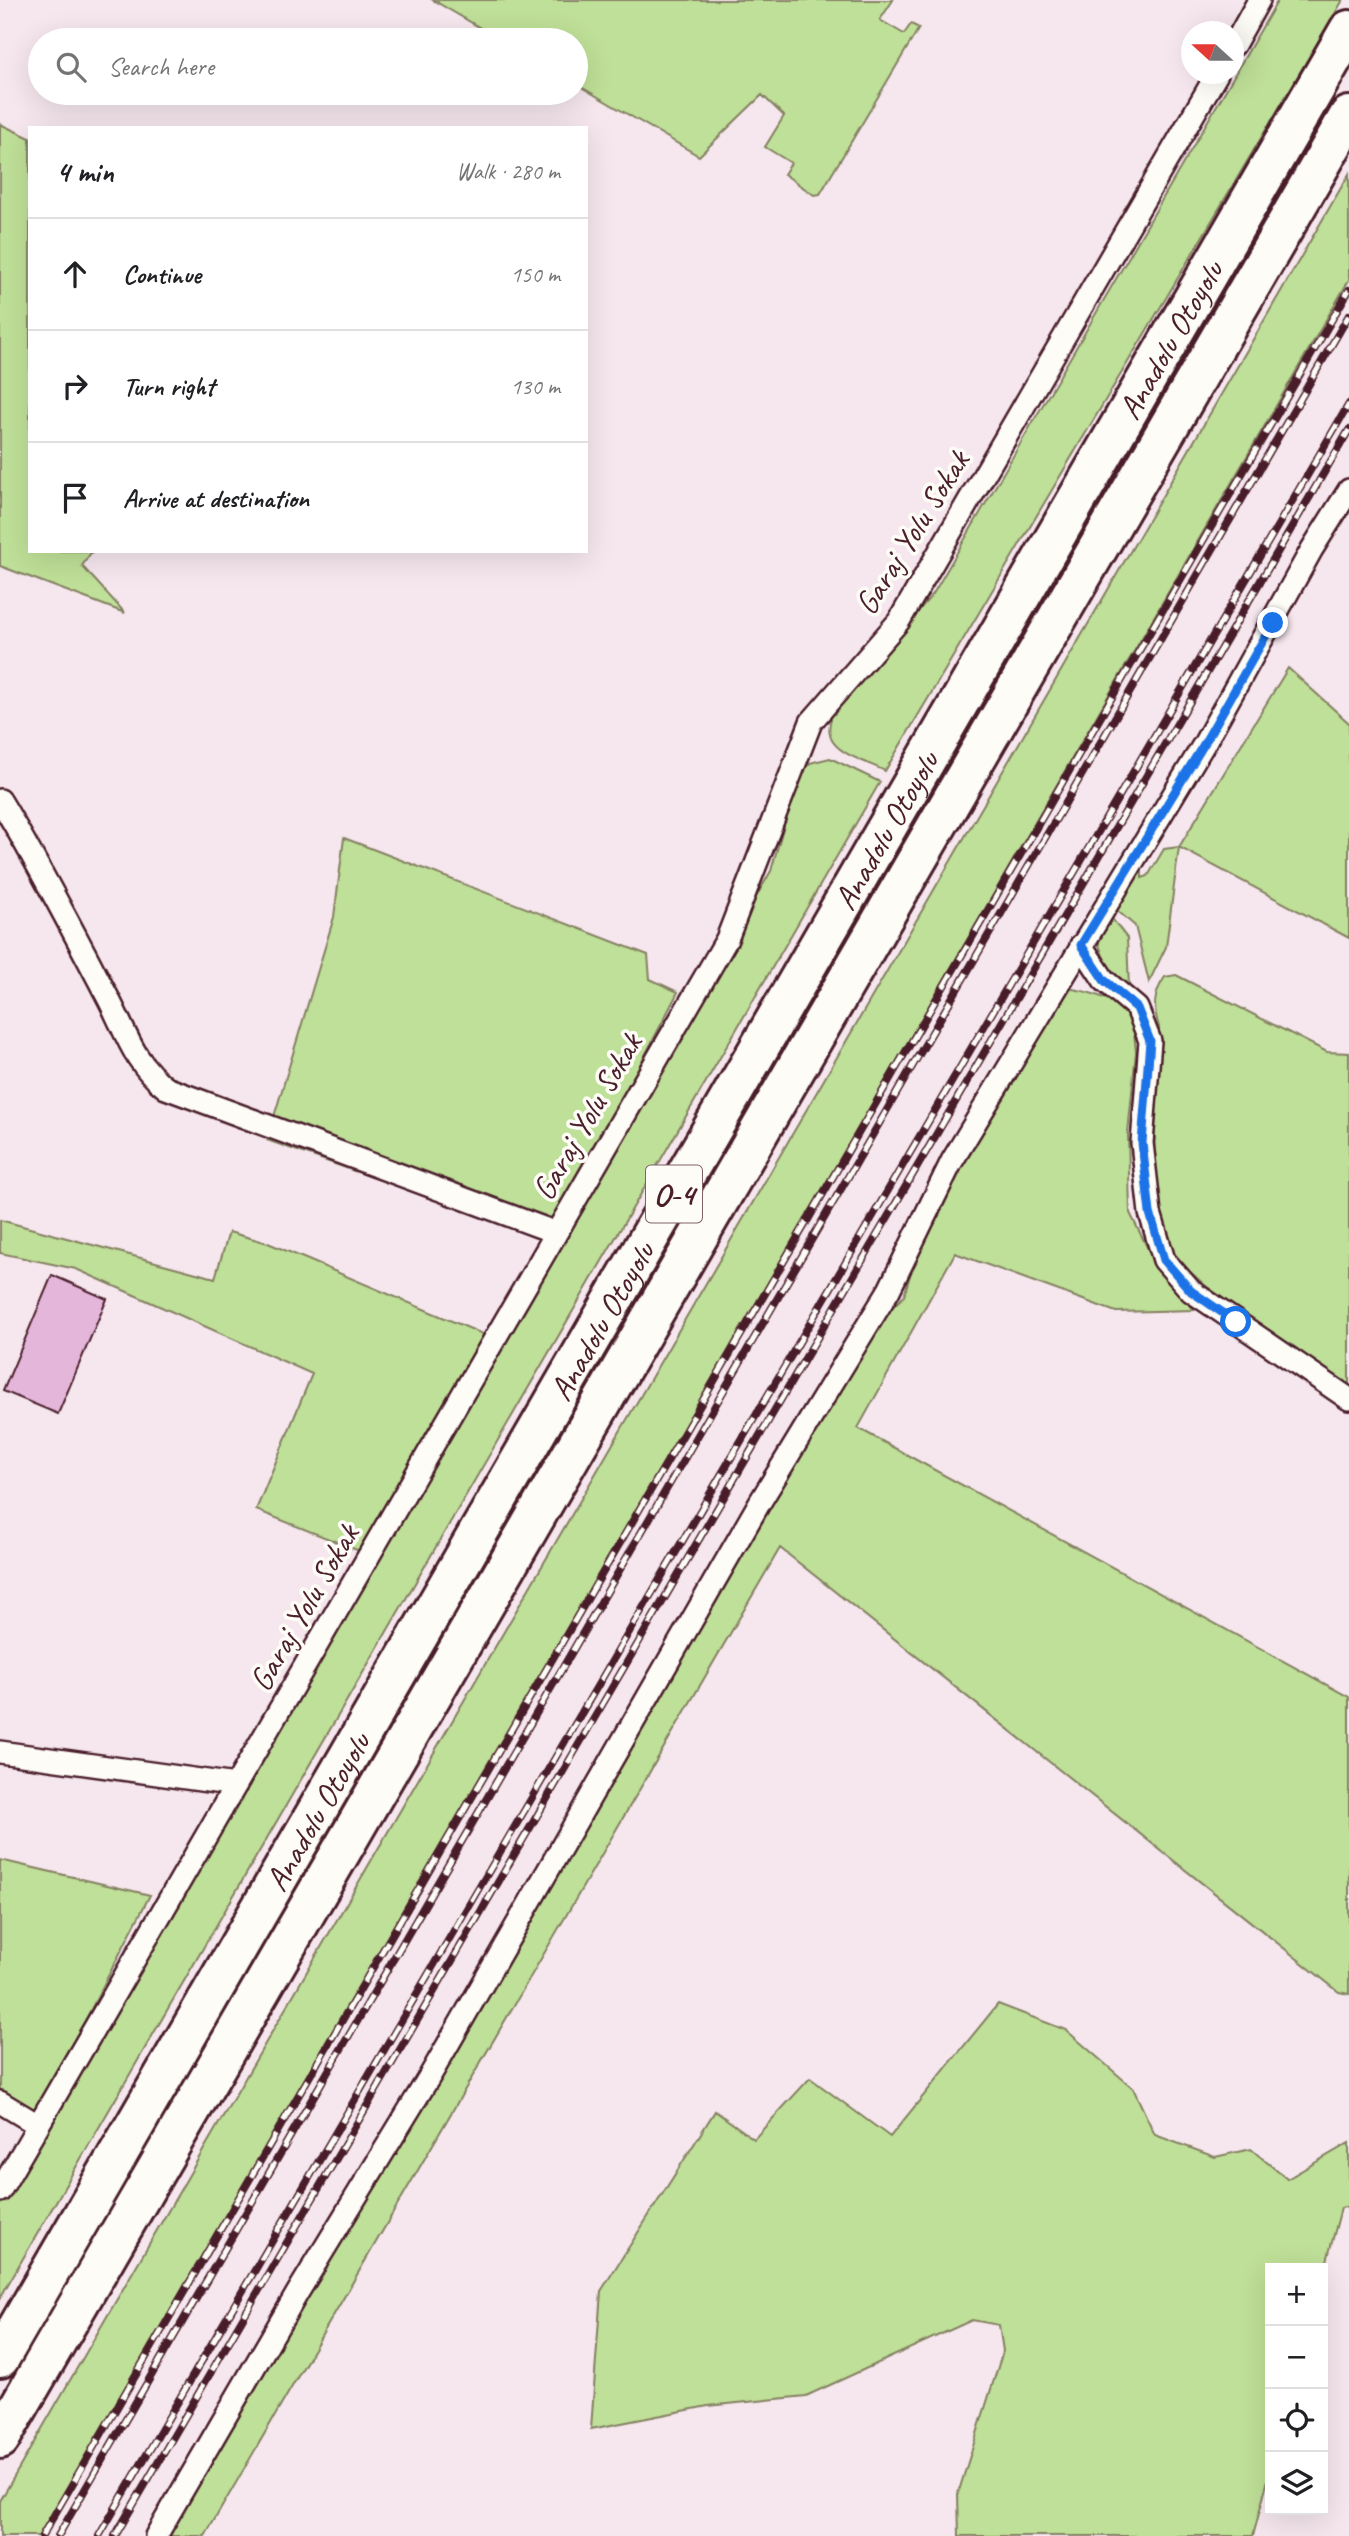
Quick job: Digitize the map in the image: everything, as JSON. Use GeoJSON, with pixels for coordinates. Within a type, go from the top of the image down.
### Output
{"type":"FeatureCollection","features":[{"type":"Feature","properties":{"kind":"highway","name":"Anadolu Otoyolu"},"geometry":{"type":"LineString","coordinates":[[0,2358],[1349,30]]}},
{"type":"Feature","properties":{"kind":"highway","name":"Anadolu Otoyolu"},"geometry":{"type":"LineString","coordinates":[[0,2439],[1349,116]]}},
{"type":"Feature","properties":{"kind":"street"},"geometry":{"type":"LineString","coordinates":[[1244,27],[1259,0]]}},
{"type":"Feature","properties":{"kind":"street","name":"Garaj Yolu Sokak"},"geometry":{"type":"LineString","coordinates":[[0,2191],[554,1232],[727,939],[811,722],[899,621],[1211,84]]}},
{"type":"Feature","properties":{"kind":"street"},"geometry":{"type":"LineString","coordinates":[[156,2536],[298,2292],[431,2074],[760,1502],[889,1290],[952,1161],[1204,744],[1312,549],[1349,490]]}},
{"type":"Feature","properties":{"kind":"street"},"geometry":{"type":"LineString","coordinates":[[0,800],[107,996],[137,1059],[148,1073],[166,1088],[554,1232]]}},
{"type":"Feature","properties":{"kind":"street"},"geometry":{"type":"LineString","coordinates":[[1081,945],[1104,980],[1137,1008],[1150,1041],[1142,1143],[1150,1213],[1164,1260],[1191,1291],[1349,1399]]}},
{"type":"Feature","properties":{"kind":"street"},"geometry":{"type":"LineString","coordinates":[[0,1752],[236,1785]]}},
{"type":"Feature","properties":{"kind":"street"},"geometry":{"type":"LineString","coordinates":[[0,2102],[38,2125]]}},
{"type":"Feature","properties":{"kind":"green space"},"geometry":{"type":"Polygon","coordinates":[[[433,0],[893,0],[880,20],[904,34],[911,24],[919,28],[820,194],[814,195],[784,174],[791,163],[765,147],[784,116],[762,95],[699,156],[588,91],[588,28],[481,28],[433,0]]]}},
{"type":"Feature","properties":{"kind":"green space"},"geometry":{"type":"Polygon","coordinates":[[[1278,0],[1343,0],[885,771],[849,755],[832,741],[829,732],[837,705],[933,594],[1229,84],[1244,84],[1244,59],[1278,0]]]}},
{"type":"Feature","properties":{"kind":"green space"},"geometry":{"type":"Polygon","coordinates":[[[0,124],[28,137],[28,553],[91,553],[82,566],[125,613],[0,566],[0,124]]]}},
{"type":"Feature","properties":{"kind":"green space"},"geometry":{"type":"Polygon","coordinates":[[[1349,174],[1349,280],[43,2536],[0,2536],[0,2501],[1349,174]]]}},
{"type":"Feature","properties":{"kind":"green space"},"geometry":{"type":"Polygon","coordinates":[[[1288,668],[1349,723],[1349,938],[1179,847],[1288,668]]]}},
{"type":"Feature","properties":{"kind":"green space"},"geometry":{"type":"Polygon","coordinates":[[[830,758],[880,782],[0,2298],[0,2201],[771,871],[797,778],[810,763],[830,758]]]}},
{"type":"Feature","properties":{"kind":"green space"},"geometry":{"type":"Polygon","coordinates":[[[344,838],[648,955],[650,979],[678,992],[589,1163],[554,1216],[533,1234],[267,1140],[334,917],[344,838]]]}},
{"type":"Feature","properties":{"kind":"green space"},"geometry":{"type":"Polygon","coordinates":[[[1179,847],[1166,947],[1149,982],[1135,926],[1112,906],[1142,868],[1142,878],[1148,876],[1164,849],[1179,847]]]}},
{"type":"Feature","properties":{"kind":"green space"},"geometry":{"type":"Polygon","coordinates":[[[1110,916],[1127,938],[1129,988],[1111,978],[1099,945],[1100,926],[1110,916]]]}},
{"type":"Feature","properties":{"kind":"green space"},"geometry":{"type":"Polygon","coordinates":[[[1176,975],[1327,1052],[1349,1053],[1349,1390],[1206,1286],[1171,1255],[1157,1216],[1154,1156],[1159,1027],[1155,1007],[1158,989],[1165,977],[1176,975]]]}},
{"type":"Feature","properties":{"kind":"green space"},"geometry":{"type":"Polygon","coordinates":[[[1066,988],[1100,996],[1132,1014],[1136,1052],[1128,1133],[1130,1213],[1153,1259],[1194,1310],[1116,1312],[955,1253],[858,1428],[1349,1697],[1349,1994],[1339,1992],[780,1548],[205,2536],[165,2536],[823,1413],[887,1312],[904,1296],[925,1223],[1066,988]]]}},
{"type":"Feature","properties":{"kind":"green space"},"geometry":{"type":"Polygon","coordinates":[[[0,1220],[215,1278],[229,1232],[268,1243],[485,1335],[362,1552],[256,1510],[312,1374],[76,1269],[0,1253],[0,1220]]]}},
{"type":"Feature","properties":{"kind":"green space"},"geometry":{"type":"Polygon","coordinates":[[[0,1860],[150,1895],[85,2021],[26,2123],[0,2109],[0,1860]]]}},
{"type":"Feature","properties":{"kind":"green space"},"geometry":{"type":"Polygon","coordinates":[[[998,2004],[1066,2030],[1133,2088],[1155,2135],[1215,2157],[1251,2149],[1287,2179],[1349,2143],[1349,2206],[1341,2208],[1326,2263],[1265,2263],[1265,2491],[1253,2536],[959,2536],[958,2494],[1003,2351],[999,2325],[972,2320],[806,2396],[708,2406],[591,2429],[601,2291],[715,2111],[754,2139],[810,2078],[890,2137],[998,2004]]]}},
{"type":"Feature","properties":{"kind":"building"},"geometry":{"type":"Polygon","coordinates":[[[52,1275],[107,1299],[58,1414],[3,1391],[52,1275]]]}},
{"type":"Feature","properties":{"kind":"railway"},"geometry":{"type":"LineString","coordinates":[[42,2536],[1349,290]]}},
{"type":"Feature","properties":{"kind":"railway"},"geometry":{"type":"LineString","coordinates":[[58,2536],[1349,315]]}},
{"type":"Feature","properties":{"kind":"railway"},"geometry":{"type":"LineString","coordinates":[[99,2536],[1349,404]]}},
{"type":"Feature","properties":{"kind":"railway"},"geometry":{"type":"LineString","coordinates":[[115,2536],[1349,430]]}},
{"type":"Feature","properties":{"kind":"route"},"geometry":{"type":"LineString","coordinates":[[1236,1322],[1191,1291],[1164,1260],[1150,1213],[1142,1143],[1150,1041],[1137,1008],[1104,980],[1081,945],[1204,744],[1273,623]]}}]}
